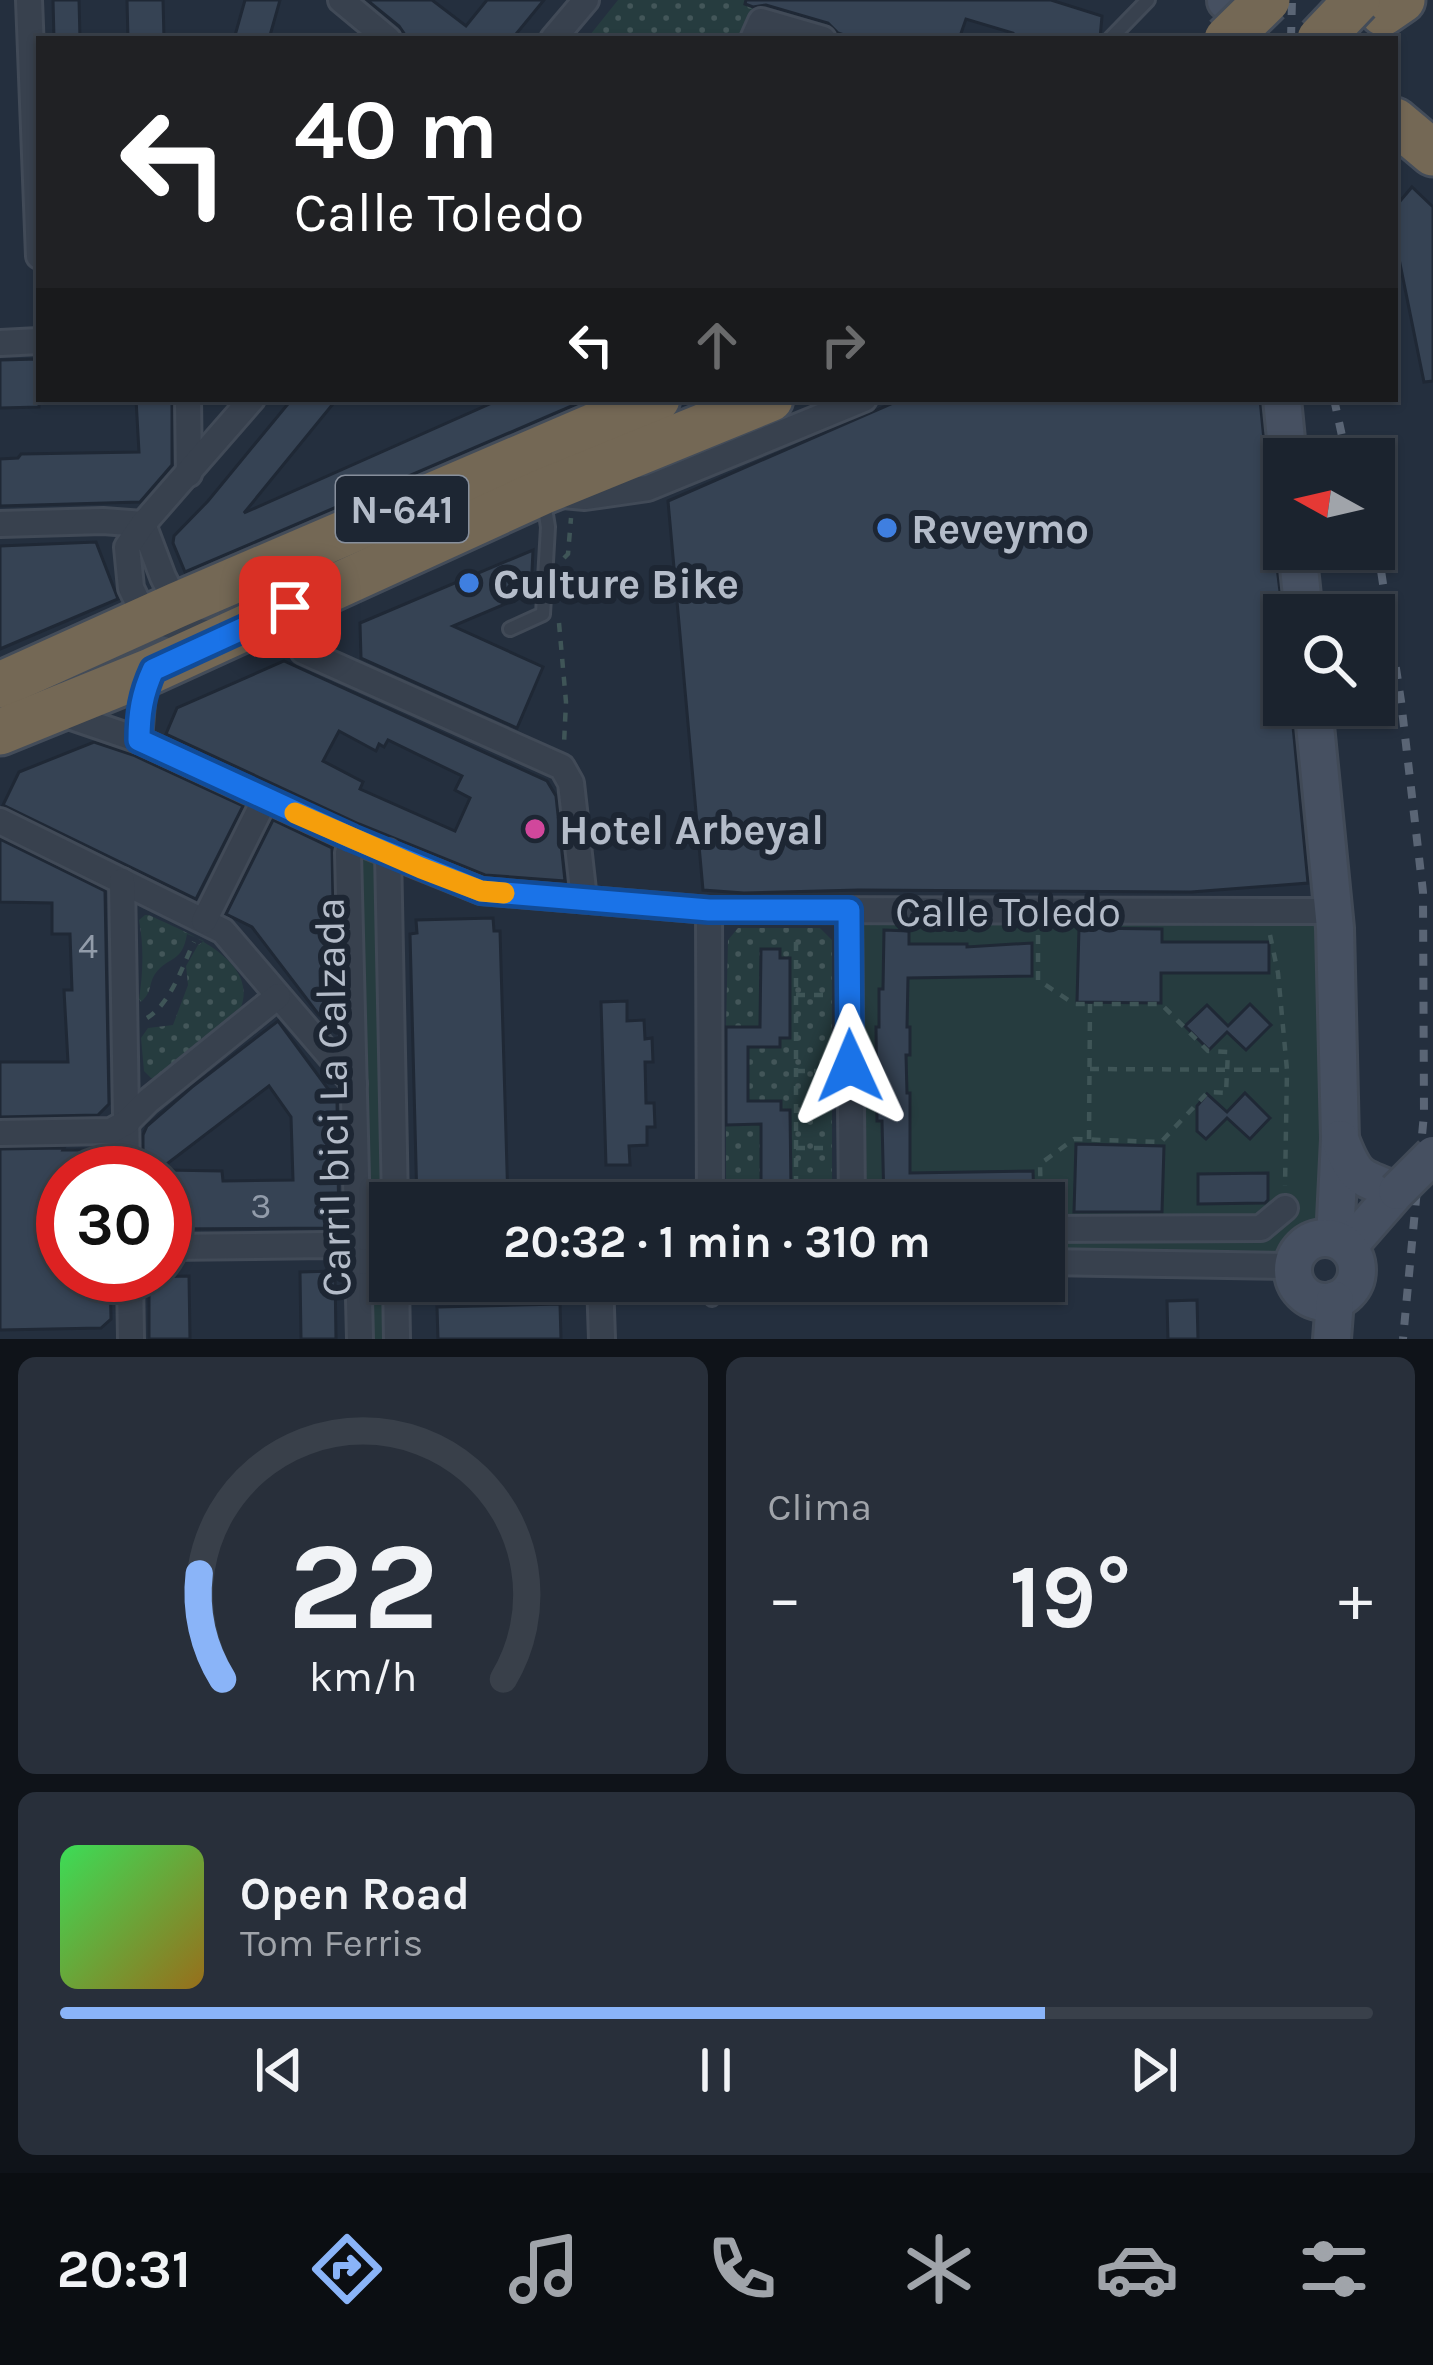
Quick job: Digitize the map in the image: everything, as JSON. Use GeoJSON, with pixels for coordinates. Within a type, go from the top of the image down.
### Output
{"type":"FeatureCollection","features":[{"type":"Feature","properties":{"kind":"highway"},"geometry":{"type":"LineString","coordinates":[[1230,36],[1268,0]]}},
{"type":"Feature","properties":{"kind":"highway"},"geometry":{"type":"LineString","coordinates":[[1340,0],[1368,18]]}},
{"type":"Feature","properties":{"kind":"highway"},"geometry":{"type":"LineString","coordinates":[[1327,36],[1368,18]]}},
{"type":"Feature","properties":{"kind":"highway"},"geometry":{"type":"LineString","coordinates":[[1398,124],[1433,153]]}},
{"type":"Feature","properties":{"kind":"highway","name":"N-641"},"geometry":{"type":"LineString","coordinates":[[0,685],[650,402]]}},
{"type":"Feature","properties":{"kind":"highway","name":"N-641"},"geometry":{"type":"LineString","coordinates":[[0,732],[153,670],[290,607],[557,503],[764,402]]}},
{"type":"Feature","properties":{"kind":"main road"},"geometry":{"type":"LineString","coordinates":[[1282,402],[1286,438]]}},
{"type":"Feature","properties":{"kind":"main road"},"geometry":{"type":"LineString","coordinates":[[1315,726],[1334,911],[1342,1243]]}},
{"type":"Feature","properties":{"kind":"main road"},"geometry":{"type":"LineString","coordinates":[[1340,1139],[1352,1168],[1397,1191]]}},
{"type":"Feature","properties":{"kind":"main road"},"geometry":{"type":"LineString","coordinates":[[1342,1243],[1433,1155]]}},
{"type":"Feature","properties":{"kind":"main road"},"geometry":{"type":"LineString","coordinates":[[1326,1237],[1342,1243],[1356,1261],[1356,1277],[1348,1292],[1335,1300],[1304,1295],[1295,1282],[1298,1252],[1310,1241],[1326,1237]]}},
{"type":"Feature","properties":{"kind":"main road"},"geometry":{"type":"LineString","coordinates":[[1332,1339],[1335,1300]]}},
{"type":"Feature","properties":{"kind":"street"},"geometry":{"type":"LineString","coordinates":[[29,0],[36,179]]}},
{"type":"Feature","properties":{"kind":"street"},"geometry":{"type":"LineString","coordinates":[[341,0],[384,36]]}},
{"type":"Feature","properties":{"kind":"street"},"geometry":{"type":"LineString","coordinates":[[556,36],[586,0]]}},
{"type":"Feature","properties":{"kind":"street"},"geometry":{"type":"LineString","coordinates":[[754,36],[761,21],[814,36]]}},
{"type":"Feature","properties":{"kind":"street"},"geometry":{"type":"LineString","coordinates":[[0,343],[36,341]]}},
{"type":"Feature","properties":{"kind":"street"},"geometry":{"type":"LineString","coordinates":[[188,402],[189,474]]}},
{"type":"Feature","properties":{"kind":"street"},"geometry":{"type":"LineString","coordinates":[[143,524],[249,402]]}},
{"type":"Feature","properties":{"kind":"street"},"geometry":{"type":"LineString","coordinates":[[557,503],[648,488],[857,402]]}},
{"type":"Feature","properties":{"kind":"street"},"geometry":{"type":"LineString","coordinates":[[0,524],[143,524]]}},
{"type":"Feature","properties":{"kind":"street"},"geometry":{"type":"LineString","coordinates":[[143,524],[163,578],[161,612],[185,630],[230,634]]}},
{"type":"Feature","properties":{"kind":"street"},"geometry":{"type":"LineString","coordinates":[[290,607],[303,651],[562,767],[572,782],[584,899]]}},
{"type":"Feature","properties":{"kind":"street"},"geometry":{"type":"LineString","coordinates":[[139,740],[143,690],[153,670]]}},
{"type":"Feature","properties":{"kind":"street","name":"Calle Toledo"},"geometry":{"type":"LineString","coordinates":[[0,696],[139,740],[352,838],[481,891],[709,910],[1334,911]]}},
{"type":"Feature","properties":{"kind":"street"},"geometry":{"type":"LineString","coordinates":[[204,921],[265,799]]}},
{"type":"Feature","properties":{"kind":"street"},"geometry":{"type":"LineString","coordinates":[[0,821],[224,932],[353,1084]]}},
{"type":"Feature","properties":{"kind":"street"},"geometry":{"type":"LineString","coordinates":[[352,838],[360,1339]]}},
{"type":"Feature","properties":{"kind":"street"},"geometry":{"type":"LineString","coordinates":[[388,852],[394,1182]]}},
{"type":"Feature","properties":{"kind":"street"},"geometry":{"type":"LineString","coordinates":[[122,881],[127,1146]]}},
{"type":"Feature","properties":{"kind":"street"},"geometry":{"type":"LineString","coordinates":[[709,910],[710,1182]]}},
{"type":"Feature","properties":{"kind":"street"},"geometry":{"type":"LineString","coordinates":[[849,910],[852,1182]]}},
{"type":"Feature","properties":{"kind":"street"},"geometry":{"type":"LineString","coordinates":[[0,1133],[111,1131],[278,996]]}},
{"type":"Feature","properties":{"kind":"street"},"geometry":{"type":"LineString","coordinates":[[1065,1229],[1261,1228],[1285,1208]]}},
{"type":"Feature","properties":{"kind":"street"},"geometry":{"type":"LineString","coordinates":[[192,1247],[328,1245],[358,1262],[369,1262]]}},
{"type":"Feature","properties":{"kind":"street"},"geometry":{"type":"LineString","coordinates":[[1065,1262],[1293,1266]]}},
{"type":"Feature","properties":{"kind":"street"},"geometry":{"type":"LineString","coordinates":[[130,1302],[131,1339]]}},
{"type":"Feature","properties":{"kind":"street"},"geometry":{"type":"LineString","coordinates":[[396,1302],[397,1339]]}},
{"type":"Feature","properties":{"kind":"street"},"geometry":{"type":"LineString","coordinates":[[601,1302],[602,1339]]}},
{"type":"Feature","properties":{"kind":"lane"},"geometry":{"type":"LineString","coordinates":[[1113,36],[1148,0]]}},
{"type":"Feature","properties":{"kind":"lane"},"geometry":{"type":"LineString","coordinates":[[510,629],[543,614],[548,527],[557,503]]}},
{"type":"Feature","properties":{"kind":"path"},"geometry":{"type":"LineString","coordinates":[[557,503],[568,554],[559,562]]}},
{"type":"Feature","properties":{"kind":"path"},"geometry":{"type":"LineString","coordinates":[[557,614],[566,702],[562,767]]}},
{"type":"Feature","properties":{"kind":"path"},"geometry":{"type":"LineString","coordinates":[[796,910],[796,1182]]}},
{"type":"Feature","properties":{"kind":"path"},"geometry":{"type":"LineString","coordinates":[[1037,910],[1038,980],[1074,1004],[1160,1004],[1208,1051],[1228,1052],[1226,1093],[1208,1092],[1161,1142],[1074,1139],[1040,1164],[1040,1182]]}},
{"type":"Feature","properties":{"kind":"path"},"geometry":{"type":"LineString","coordinates":[[1270,911],[1287,1070],[1285,1208]]}},
{"type":"Feature","properties":{"kind":"path"},"geometry":{"type":"LineString","coordinates":[[169,993],[204,921]]}},
{"type":"Feature","properties":{"kind":"path"},"geometry":{"type":"LineString","coordinates":[[796,995],[832,994]]}},
{"type":"Feature","properties":{"kind":"path"},"geometry":{"type":"LineString","coordinates":[[1089,1139],[1090,1004]]}},
{"type":"Feature","properties":{"kind":"path"},"geometry":{"type":"LineString","coordinates":[[1090,1069],[1287,1070]]}},
{"type":"Feature","properties":{"kind":"path"},"geometry":{"type":"LineString","coordinates":[[796,1071],[832,1071]]}},
{"type":"Feature","properties":{"kind":"path"},"geometry":{"type":"LineString","coordinates":[[796,1148],[832,1148]]}},
{"type":"Feature","properties":{"kind":"green space"},"geometry":{"type":"Polygon","coordinates":[[[618,0],[769,0],[751,36],[590,35],[618,0]]]}},
{"type":"Feature","properties":{"kind":"green space"},"geometry":{"type":"Polygon","coordinates":[[[388,852],[390,1182],[369,1182],[369,1302],[393,1302],[397,1339],[360,1339],[348,854],[388,852]]]}},
{"type":"Feature","properties":{"kind":"green space"},"geometry":{"type":"Polygon","coordinates":[[[849,910],[1334,911],[1318,1238],[1302,1248],[1293,1266],[1065,1262],[1065,1182],[852,1182],[849,910]]]}},
{"type":"Feature","properties":{"kind":"green space"},"geometry":{"type":"Polygon","coordinates":[[[145,915],[196,938],[187,934],[182,950],[155,974],[141,1002],[139,920],[145,915]]]}},
{"type":"Feature","properties":{"kind":"green space"},"geometry":{"type":"Polygon","coordinates":[[[738,928],[820,928],[832,940],[832,1182],[726,1182],[726,1125],[748,1124],[748,1028],[726,1027],[728,940],[738,928]]]}},
{"type":"Feature","properties":{"kind":"green space"},"geometry":{"type":"Polygon","coordinates":[[[203,942],[231,963],[240,977],[244,994],[239,1012],[151,1078],[144,1071],[141,1038],[148,1028],[173,1025],[188,985],[186,966],[203,942]]]}},
{"type":"Feature","properties":{"kind":"building"},"geometry":{"type":"Polygon","coordinates":[[[53,0],[79,0],[80,36],[54,36],[53,0]]]}},
{"type":"Feature","properties":{"kind":"building"},"geometry":{"type":"Polygon","coordinates":[[[127,0],[163,0],[164,36],[128,36],[127,0]]]}},
{"type":"Feature","properties":{"kind":"building"},"geometry":{"type":"Polygon","coordinates":[[[245,0],[280,0],[270,36],[235,36],[245,0]]]}},
{"type":"Feature","properties":{"kind":"building"},"geometry":{"type":"Polygon","coordinates":[[[367,0],[432,0],[466,26],[487,0],[544,0],[514,36],[406,36],[367,0]]]}},
{"type":"Feature","properties":{"kind":"building"},"geometry":{"type":"Polygon","coordinates":[[[746,0],[1051,0],[1102,16],[1100,36],[1013,36],[966,19],[960,36],[847,36],[828,23],[766,5],[745,4],[746,0]]]}},
{"type":"Feature","properties":{"kind":"building"},"geometry":{"type":"Polygon","coordinates":[[[1412,187],[1433,207],[1433,381],[1424,382],[1398,254],[1398,203],[1412,187]]]}},
{"type":"Feature","properties":{"kind":"building"},"geometry":{"type":"Polygon","coordinates":[[[36,359],[39,407],[0,408],[0,360],[36,359]]]}},
{"type":"Feature","properties":{"kind":"building"},"geometry":{"type":"Polygon","coordinates":[[[136,402],[172,402],[172,465],[140,502],[0,506],[0,459],[21,454],[139,452],[136,402]]]}},
{"type":"Feature","properties":{"kind":"building"},"geometry":{"type":"Polygon","coordinates":[[[290,402],[335,402],[244,513],[494,402],[581,402],[185,572],[174,536],[290,402]]]}},
{"type":"Feature","properties":{"kind":"building"},"geometry":{"type":"Polygon","coordinates":[[[895,402],[1260,402],[1263,570],[1277,570],[1280,594],[1263,594],[1263,726],[1293,726],[1308,883],[1191,892],[703,890],[668,501],[895,402]]]}},
{"type":"Feature","properties":{"kind":"building"},"geometry":{"type":"Polygon","coordinates":[[[96,542],[118,599],[0,649],[0,546],[96,542]]]}},
{"type":"Feature","properties":{"kind":"building"},"geometry":{"type":"Polygon","coordinates":[[[533,550],[531,593],[453,626],[543,667],[517,728],[361,658],[360,623],[533,550]]]}},
{"type":"Feature","properties":{"kind":"building"},"geometry":{"type":"Polygon","coordinates":[[[284,661],[547,781],[556,796],[565,881],[485,875],[359,824],[166,734],[177,708],[284,661]],[[339,731],[323,761],[363,782],[360,789],[455,831],[470,798],[455,790],[462,776],[388,740],[376,751],[339,731]]]}},
{"type":"Feature","properties":{"kind":"building"},"geometry":{"type":"Polygon","coordinates":[[[94,742],[243,806],[196,899],[3,805],[19,772],[94,742]]]}},
{"type":"Feature","properties":{"kind":"building"},"geometry":{"type":"Polygon","coordinates":[[[273,820],[332,848],[335,1015],[319,1015],[252,927],[226,914],[273,820]]]}},
{"type":"Feature","properties":{"kind":"building"},"geometry":{"type":"Polygon","coordinates":[[[0,839],[105,891],[109,1104],[98,1115],[0,1117],[0,1062],[68,1062],[64,990],[72,990],[70,934],[52,934],[52,903],[0,902],[0,839]]]}},
{"type":"Feature","properties":{"kind":"building"},"geometry":{"type":"Polygon","coordinates":[[[493,918],[494,931],[500,931],[507,1182],[416,1182],[410,934],[417,933],[416,920],[493,918]]]}},
{"type":"Feature","properties":{"kind":"building"},"geometry":{"type":"Polygon","coordinates":[[[1079,928],[1162,929],[1162,942],[1269,942],[1269,973],[1161,973],[1161,1003],[1077,1002],[1079,928]]]}},
{"type":"Feature","properties":{"kind":"building"},"geometry":{"type":"Polygon","coordinates":[[[884,930],[909,931],[909,944],[1032,943],[1032,976],[908,978],[910,1055],[906,1055],[910,1173],[1033,1171],[1033,1182],[883,1182],[876,1027],[879,989],[883,989],[884,930]]]}},
{"type":"Feature","properties":{"kind":"building"},"geometry":{"type":"Polygon","coordinates":[[[761,949],[780,949],[780,958],[790,958],[790,1038],[780,1038],[780,1047],[748,1047],[748,1101],[781,1101],[781,1110],[790,1110],[791,1182],[761,1182],[761,1124],[726,1125],[726,1027],[760,1027],[761,949]]]}},
{"type":"Feature","properties":{"kind":"building"},"geometry":{"type":"Polygon","coordinates":[[[627,1001],[627,1021],[644,1020],[645,1039],[652,1038],[653,1062],[645,1062],[646,1103],[654,1103],[655,1127],[647,1127],[647,1145],[629,1146],[630,1165],[606,1165],[601,1002],[627,1001]]]}},
{"type":"Feature","properties":{"kind":"building"},"geometry":{"type":"Polygon","coordinates":[[[1250,1004],[1271,1025],[1246,1050],[1227,1032],[1209,1050],[1185,1026],[1207,1005],[1228,1026],[1250,1004]]]}},
{"type":"Feature","properties":{"kind":"building"},"geometry":{"type":"Polygon","coordinates":[[[278,1021],[337,1101],[339,1228],[192,1229],[192,1170],[222,1171],[223,1181],[293,1180],[291,1117],[269,1086],[190,1146],[143,1146],[147,1126],[278,1021]]]}},
{"type":"Feature","properties":{"kind":"building"},"geometry":{"type":"Polygon","coordinates":[[[1245,1093],[1270,1118],[1250,1139],[1227,1118],[1206,1139],[1197,1131],[1197,1106],[1207,1094],[1227,1112],[1245,1093]]]}},
{"type":"Feature","properties":{"kind":"building"},"geometry":{"type":"Polygon","coordinates":[[[1076,1144],[1164,1146],[1162,1212],[1074,1212],[1076,1144]]]}},
{"type":"Feature","properties":{"kind":"building"},"geometry":{"type":"Polygon","coordinates":[[[36,1148],[36,1302],[111,1302],[111,1319],[101,1328],[0,1330],[0,1149],[36,1148]]]}},
{"type":"Feature","properties":{"kind":"building"},"geometry":{"type":"Polygon","coordinates":[[[1268,1173],[1265,1203],[1198,1204],[1198,1174],[1268,1173]]]}},
{"type":"Feature","properties":{"kind":"building"},"geometry":{"type":"Polygon","coordinates":[[[335,1271],[336,1339],[301,1339],[300,1272],[335,1271]]]}},
{"type":"Feature","properties":{"kind":"building"},"geometry":{"type":"Polygon","coordinates":[[[1197,1300],[1198,1339],[1168,1339],[1167,1301],[1197,1300]]]}},
{"type":"Feature","properties":{"kind":"building"},"geometry":{"type":"Polygon","coordinates":[[[149,1302],[189,1302],[190,1339],[149,1339],[149,1302]]]}},
{"type":"Feature","properties":{"kind":"building"},"geometry":{"type":"Polygon","coordinates":[[[560,1304],[561,1339],[438,1339],[437,1307],[560,1304]]]}},
{"type":"Feature","properties":{"kind":"railway"},"geometry":{"type":"LineString","coordinates":[[1291,36],[1292,0]]}},
{"type":"Feature","properties":{"kind":"railway"},"geometry":{"type":"LineString","coordinates":[[1335,402],[1342,438]]}},
{"type":"Feature","properties":{"kind":"railway"},"geometry":{"type":"LineString","coordinates":[[1381,570],[1423,892],[1424,1114],[1403,1339]]}},
{"type":"Feature","properties":{"kind":"slow traffic"},"geometry":{"type":"LineString","coordinates":[[295,813],[481,891],[504,893]]}},
{"type":"Feature","properties":{"kind":"place","name":"Reveymo"},"geometry":{"type":"Point","coordinates":[887,528]}},
{"type":"Feature","properties":{"kind":"place","name":"Culture Bike"},"geometry":{"type":"Point","coordinates":[469,583]}},
{"type":"Feature","properties":{"kind":"place","name":"Hotel Arbeyal"},"geometry":{"type":"Point","coordinates":[535,829]}},
{"type":"Feature","properties":{"kind":"route"},"geometry":{"type":"LineString","coordinates":[[290,607],[153,670],[143,690],[139,740],[352,838],[481,891],[709,910],[849,910],[850,1066]]}}]}
